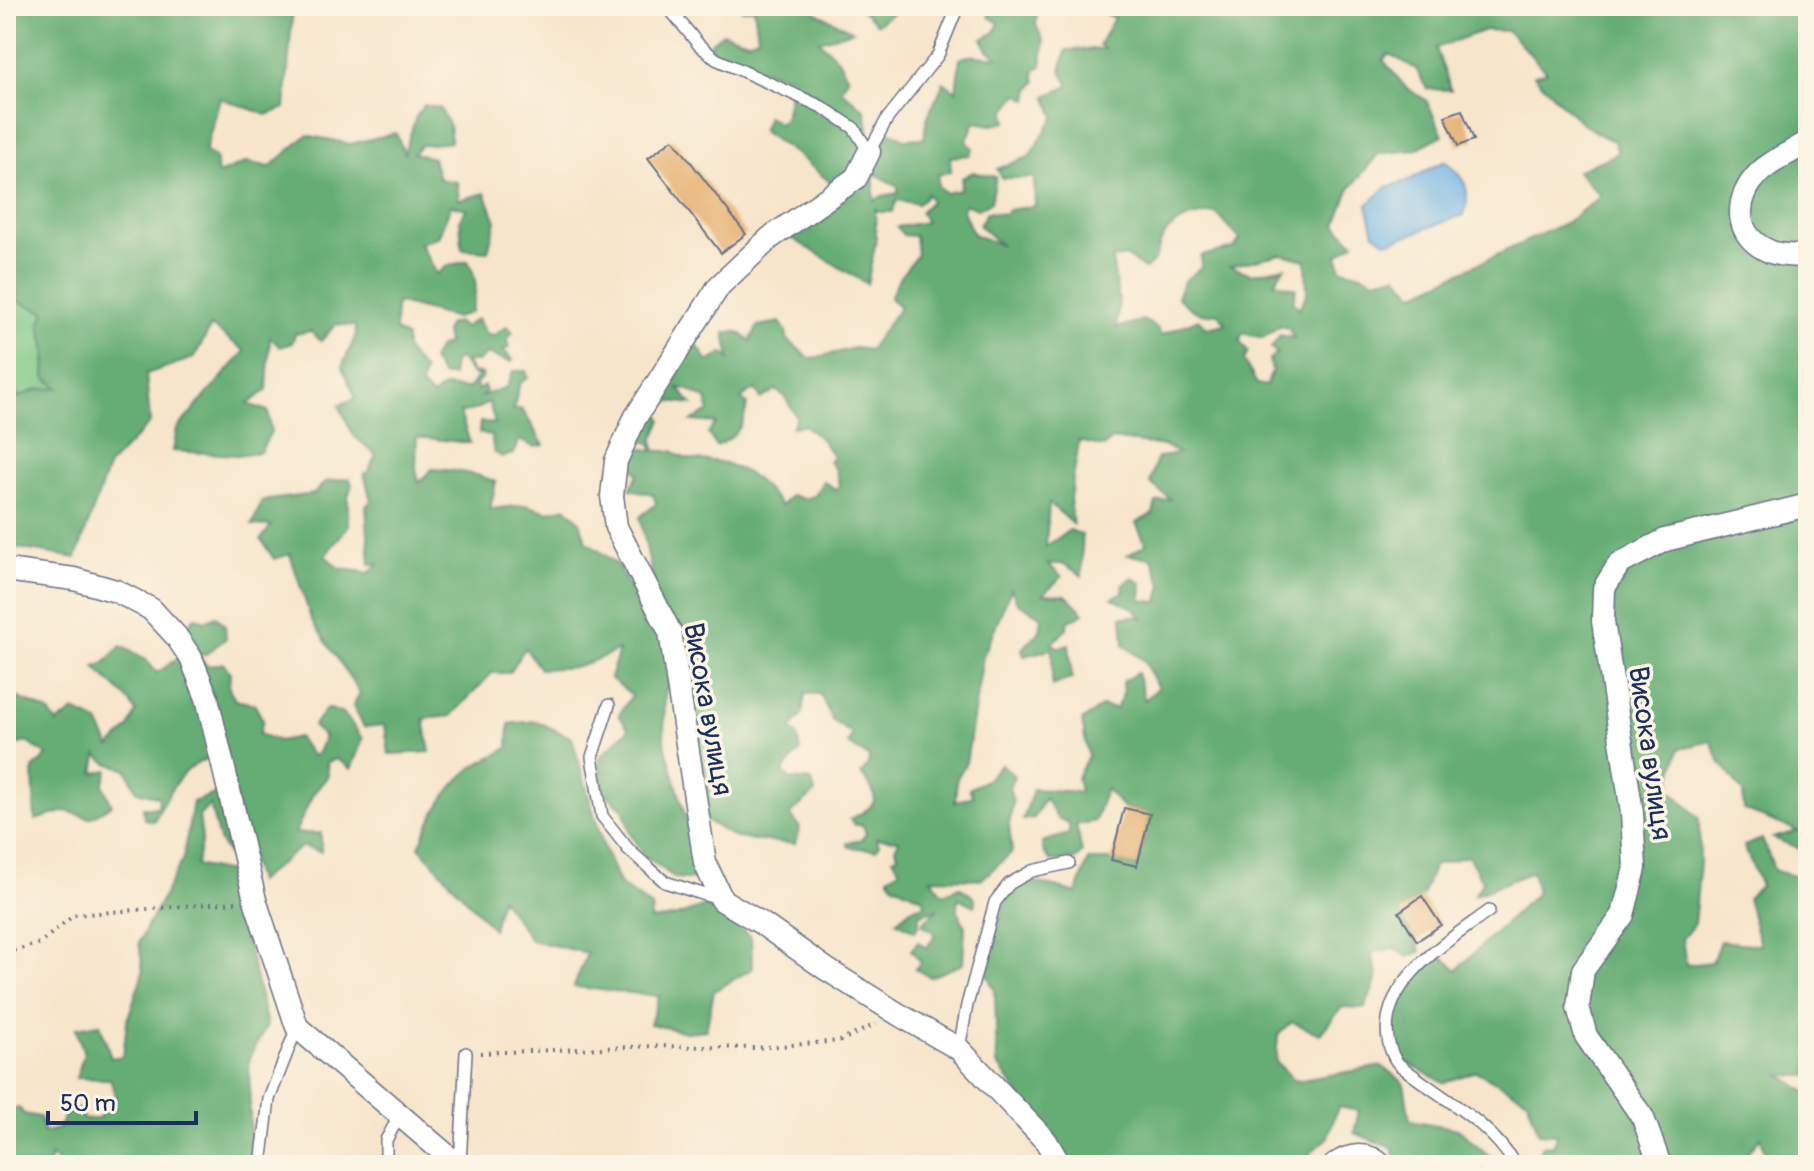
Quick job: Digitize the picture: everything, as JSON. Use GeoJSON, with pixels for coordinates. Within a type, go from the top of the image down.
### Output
{"type":"FeatureCollection","features":[{"type":"Feature","properties":{"kind":"street"},"geometry":{"type":"LineString","coordinates":[[1808,142],[1760,172],[1740,201],[1740,217],[1749,237],[1771,253],[1808,257]]}},
{"type":"Feature","properties":{"kind":"street","name":"Висока вулиця"},"geometry":{"type":"LineString","coordinates":[[722,900],[705,863],[670,632],[616,527],[612,496],[616,461],[635,418],[719,286],[770,238],[856,178],[869,152]]}},
{"type":"Feature","properties":{"kind":"street","name":"Висока вулиця"},"geometry":{"type":"LineString","coordinates":[[1660,1165],[1643,1118],[1586,1036],[1578,1007],[1583,970],[1623,915],[1635,868],[1632,813],[1603,621],[1604,588],[1619,564],[1665,540],[1808,505]]}},
{"type":"Feature","properties":{"kind":"street"},"geometry":{"type":"LineString","coordinates":[[6,570],[74,579],[116,591],[151,609],[176,636],[191,658],[207,698],[255,900],[297,1027],[459,1165]]}},
{"type":"Feature","properties":{"kind":"street"},"geometry":{"type":"LineString","coordinates":[[722,900],[826,969],[959,1049],[1046,1141],[1060,1165]]}},
{"type":"Feature","properties":{"kind":"street"},"geometry":{"type":"LineString","coordinates":[[1335,1165],[1347,1157],[1360,1156],[1378,1161],[1381,1165]]}},
{"type":"Feature","properties":{"kind":"lane"},"geometry":{"type":"LineString","coordinates":[[667,6],[699,45],[716,59],[822,107],[854,128],[869,152],[887,119],[938,55],[958,6]]}},
{"type":"Feature","properties":{"kind":"lane"},"geometry":{"type":"LineString","coordinates":[[609,705],[592,757],[602,816],[629,850],[665,882],[722,900]]}},
{"type":"Feature","properties":{"kind":"lane"},"geometry":{"type":"LineString","coordinates":[[959,1049],[967,1005],[995,902],[1009,884],[1032,871],[1069,863]]}},
{"type":"Feature","properties":{"kind":"lane"},"geometry":{"type":"LineString","coordinates":[[1489,911],[1438,949],[1407,979],[1393,1002],[1387,1021],[1388,1042],[1397,1063],[1482,1126],[1515,1165]]}},
{"type":"Feature","properties":{"kind":"lane"},"geometry":{"type":"LineString","coordinates":[[261,1165],[269,1099],[297,1027]]}},
{"type":"Feature","properties":{"kind":"lane"},"geometry":{"type":"LineString","coordinates":[[459,1165],[466,1053]]}},
{"type":"Feature","properties":{"kind":"lane"},"geometry":{"type":"LineString","coordinates":[[386,1165],[386,1140],[400,1115]]}},
{"type":"Feature","properties":{"kind":"path"},"geometry":{"type":"LineString","coordinates":[[6,953],[40,943],[74,915],[255,900]]}},
{"type":"Feature","properties":{"kind":"path"},"geometry":{"type":"LineString","coordinates":[[466,1053],[654,1046],[755,1048],[840,1041],[898,1014]]}},
{"type":"Feature","properties":{"kind":"green space"},"geometry":{"type":"Polygon","coordinates":[[[6,6],[293,6],[285,108],[267,115],[220,98],[205,152],[215,157],[218,174],[247,162],[270,167],[307,135],[350,144],[396,133],[404,153],[416,117],[424,105],[440,108],[449,125],[451,142],[421,145],[413,153],[433,158],[439,179],[457,182],[459,200],[485,193],[496,221],[488,251],[462,249],[460,218],[467,209],[451,205],[438,237],[420,243],[437,274],[447,266],[468,261],[476,286],[471,312],[456,318],[396,302],[395,331],[406,337],[406,350],[424,371],[421,386],[432,396],[444,387],[468,389],[478,375],[472,374],[460,359],[454,361],[452,376],[442,376],[432,360],[439,347],[447,344],[445,332],[449,324],[456,322],[464,327],[477,319],[486,334],[493,336],[507,326],[513,332],[507,340],[510,347],[503,350],[513,360],[511,362],[487,354],[477,362],[466,361],[473,373],[483,376],[476,384],[478,390],[484,386],[486,391],[482,396],[507,387],[513,371],[526,371],[528,378],[520,383],[513,410],[521,409],[544,445],[534,447],[519,440],[513,454],[502,457],[494,452],[491,436],[479,433],[480,422],[495,424],[489,402],[460,413],[470,443],[417,437],[416,469],[419,482],[432,469],[465,472],[496,482],[490,509],[526,505],[548,512],[566,507],[580,521],[586,541],[617,564],[663,642],[671,678],[665,694],[664,740],[690,833],[696,880],[675,878],[644,855],[631,834],[623,809],[603,791],[599,758],[629,729],[619,715],[632,695],[610,678],[619,650],[578,667],[540,669],[525,648],[509,673],[492,673],[451,716],[424,719],[430,752],[389,754],[385,725],[364,727],[353,706],[360,693],[311,619],[290,554],[274,559],[261,539],[271,526],[252,525],[262,501],[314,494],[325,482],[349,478],[352,484],[348,497],[348,526],[325,556],[339,568],[369,573],[379,564],[370,564],[366,506],[371,501],[364,473],[368,473],[376,455],[353,435],[339,405],[356,398],[342,367],[356,335],[355,326],[336,324],[321,341],[311,331],[295,334],[292,343],[280,347],[270,337],[267,390],[248,404],[268,411],[271,432],[260,452],[238,455],[173,451],[177,429],[245,351],[211,326],[194,358],[146,374],[150,423],[109,465],[76,558],[6,546],[6,367],[18,397],[39,389],[59,388],[45,378],[46,350],[40,324],[45,312],[17,301],[12,266],[6,268],[6,6]]]}},
{"type":"Feature","properties":{"kind":"green space"},"geometry":{"type":"Polygon","coordinates":[[[741,6],[815,6],[815,12],[853,31],[819,41],[838,59],[848,78],[841,90],[865,110],[872,151],[876,153],[890,131],[904,139],[925,138],[928,116],[943,82],[956,91],[960,59],[969,56],[998,57],[988,50],[982,39],[995,32],[999,23],[989,17],[987,6],[1026,6],[1027,10],[1037,14],[1036,25],[1044,42],[1042,66],[1034,71],[1036,82],[1030,89],[1028,100],[1018,94],[1005,111],[1007,122],[992,125],[975,122],[966,141],[973,148],[970,155],[950,157],[951,171],[938,175],[938,186],[945,193],[960,190],[962,178],[973,172],[996,177],[991,202],[977,209],[965,204],[963,211],[973,234],[1001,245],[979,225],[987,212],[1005,214],[1008,210],[1035,206],[1034,178],[1002,178],[997,169],[1029,157],[1055,116],[1046,96],[1069,86],[1061,71],[1066,50],[1104,49],[1099,45],[1114,18],[1089,6],[1808,6],[1808,852],[1773,838],[1798,831],[1744,810],[1743,793],[1719,760],[1711,741],[1679,749],[1669,789],[1699,818],[1700,862],[1694,924],[1682,939],[1686,965],[1712,962],[1720,941],[1760,945],[1747,898],[1761,886],[1744,846],[1762,839],[1775,871],[1808,877],[1808,1076],[1781,1075],[1808,1093],[1808,1165],[1768,1165],[1761,1137],[1737,1165],[1533,1165],[1542,1146],[1554,1145],[1556,1134],[1539,1133],[1527,1099],[1476,1071],[1444,1083],[1405,1060],[1394,1041],[1392,1027],[1394,1013],[1409,987],[1439,954],[1457,970],[1537,892],[1532,872],[1474,895],[1483,882],[1468,856],[1434,865],[1422,896],[1399,912],[1421,951],[1408,957],[1394,948],[1371,953],[1378,976],[1365,1008],[1342,1007],[1320,1034],[1292,1022],[1278,1035],[1276,1062],[1295,1081],[1382,1066],[1404,1083],[1410,1120],[1458,1129],[1500,1165],[1400,1165],[1392,1148],[1354,1133],[1359,1111],[1338,1107],[1327,1139],[1311,1152],[1307,1165],[1075,1165],[1057,1146],[997,1064],[995,991],[983,966],[1007,897],[1029,880],[1077,893],[1088,860],[1111,860],[1137,866],[1150,814],[1124,808],[1106,789],[1095,821],[1076,825],[1082,852],[1076,859],[1051,861],[1044,853],[1042,842],[1069,834],[1069,823],[1057,818],[1045,798],[1034,818],[1023,820],[1033,789],[1080,792],[1077,778],[1088,756],[1082,721],[1102,706],[1116,709],[1123,694],[1122,682],[1137,673],[1145,700],[1158,688],[1144,661],[1124,645],[1122,617],[1143,618],[1134,608],[1112,598],[1124,592],[1122,585],[1132,578],[1142,583],[1141,600],[1158,602],[1162,584],[1152,558],[1128,555],[1146,544],[1136,523],[1153,514],[1156,502],[1170,499],[1150,483],[1157,458],[1178,453],[1165,446],[1111,439],[1104,447],[1079,441],[1070,499],[1073,524],[1049,503],[1046,546],[1070,530],[1082,535],[1082,576],[1064,564],[1048,564],[1062,577],[1043,594],[1066,595],[1084,613],[1068,622],[1067,628],[1052,644],[1060,648],[1069,644],[1072,678],[1052,686],[1052,649],[1024,656],[1022,649],[1040,631],[1042,617],[1017,602],[1011,589],[983,656],[966,763],[957,778],[955,802],[973,796],[969,789],[986,780],[1001,764],[1014,776],[1009,788],[1013,802],[1009,825],[1012,852],[982,879],[931,878],[943,894],[960,887],[975,898],[975,906],[958,898],[957,910],[965,926],[963,964],[930,977],[915,969],[921,962],[911,950],[918,942],[927,948],[935,934],[922,924],[938,908],[919,915],[915,931],[896,921],[911,909],[925,905],[923,898],[894,885],[888,877],[900,870],[893,858],[898,856],[896,847],[899,840],[876,838],[879,844],[876,850],[849,847],[847,843],[861,840],[866,834],[863,825],[855,825],[850,819],[874,801],[873,790],[861,774],[868,766],[869,757],[848,744],[852,734],[832,720],[820,694],[805,694],[802,715],[791,729],[797,735],[800,751],[783,771],[789,779],[812,781],[815,793],[790,814],[800,828],[795,844],[736,838],[702,818],[640,517],[656,504],[653,494],[630,489],[638,474],[630,465],[626,450],[642,448],[653,451],[652,445],[635,435],[647,410],[659,413],[662,420],[653,440],[656,451],[673,451],[689,459],[720,462],[739,469],[761,484],[781,506],[791,495],[802,499],[815,496],[823,481],[836,490],[839,485],[836,470],[829,461],[833,456],[822,440],[804,425],[792,427],[797,418],[785,397],[776,390],[761,399],[755,389],[741,399],[747,404],[741,425],[734,435],[716,446],[708,433],[716,423],[692,421],[709,411],[706,399],[678,388],[692,404],[669,401],[663,407],[660,389],[694,340],[708,362],[723,353],[730,359],[725,333],[739,332],[750,341],[758,326],[780,322],[787,339],[810,359],[855,348],[869,350],[900,307],[890,298],[899,278],[917,255],[915,236],[903,235],[897,227],[926,222],[920,212],[931,201],[927,194],[918,204],[897,200],[892,212],[877,212],[875,209],[876,241],[867,284],[785,234],[842,192],[762,131],[768,116],[779,124],[785,117],[793,78],[716,59],[711,52],[710,43],[723,33],[748,41],[758,37],[754,8],[742,10],[741,6]],[[1485,30],[1436,48],[1451,90],[1427,89],[1416,69],[1389,54],[1383,60],[1406,88],[1426,100],[1443,135],[1414,150],[1378,154],[1349,190],[1336,225],[1354,243],[1338,255],[1341,269],[1374,280],[1397,275],[1414,294],[1567,222],[1601,196],[1577,171],[1618,153],[1614,141],[1581,121],[1534,75],[1547,72],[1508,31],[1485,30]],[[874,173],[874,201],[898,193],[898,187],[874,173]],[[1216,213],[1194,216],[1169,230],[1161,241],[1156,257],[1145,269],[1125,256],[1112,259],[1119,302],[1116,328],[1143,320],[1157,328],[1161,335],[1199,319],[1207,328],[1226,324],[1218,313],[1195,311],[1177,297],[1184,281],[1202,267],[1201,256],[1234,248],[1240,239],[1216,213]],[[1281,254],[1230,266],[1251,274],[1285,267],[1274,282],[1296,288],[1293,302],[1299,308],[1307,293],[1306,260],[1281,254]],[[1279,326],[1263,338],[1242,333],[1240,342],[1248,351],[1244,361],[1257,384],[1266,386],[1272,370],[1269,360],[1277,353],[1271,348],[1280,335],[1294,338],[1288,328],[1279,326]]]}},
{"type":"Feature","properties":{"kind":"green space"},"geometry":{"type":"Polygon","coordinates":[[[857,6],[903,6],[877,24],[857,6]]]}},
{"type":"Feature","properties":{"kind":"green space"},"geometry":{"type":"Polygon","coordinates":[[[12,266],[18,301],[45,311],[40,325],[46,350],[45,377],[60,389],[39,389],[18,397],[6,367],[6,268],[12,266]]]}},
{"type":"Feature","properties":{"kind":"green space"},"geometry":{"type":"Polygon","coordinates":[[[161,594],[174,619],[184,629],[195,617],[205,621],[216,616],[225,626],[226,638],[206,654],[198,656],[208,666],[223,663],[230,672],[229,688],[235,700],[254,704],[263,720],[259,734],[279,741],[298,737],[312,756],[318,753],[324,737],[313,726],[327,708],[344,714],[363,739],[351,769],[337,759],[327,762],[328,776],[313,794],[295,833],[321,833],[321,852],[302,846],[257,882],[224,754],[198,763],[180,777],[154,821],[144,819],[143,807],[158,807],[159,797],[137,791],[126,769],[107,763],[97,755],[94,773],[108,770],[103,785],[112,805],[90,818],[66,811],[35,820],[33,769],[47,755],[27,742],[6,747],[6,692],[48,711],[57,723],[74,711],[98,722],[110,747],[129,728],[136,712],[95,667],[105,663],[121,646],[146,660],[157,673],[185,653],[147,605],[161,594]]]}},
{"type":"Feature","properties":{"kind":"green space"},"geometry":{"type":"Polygon","coordinates":[[[536,721],[572,738],[604,848],[620,885],[652,907],[650,920],[674,917],[708,905],[751,937],[752,969],[714,991],[706,1030],[686,1032],[650,1024],[659,996],[574,987],[587,953],[531,940],[501,898],[493,929],[419,847],[434,814],[456,782],[475,766],[508,748],[509,724],[536,721]]]}},
{"type":"Feature","properties":{"kind":"green space"},"geometry":{"type":"Polygon","coordinates":[[[217,793],[230,858],[219,840],[210,805],[199,816],[202,839],[196,865],[230,872],[267,1025],[249,1058],[251,1165],[59,1165],[51,1156],[49,1165],[6,1165],[6,1110],[19,1108],[24,1114],[40,1117],[44,1132],[58,1129],[65,1115],[80,1108],[83,1119],[98,1119],[116,1096],[110,1079],[76,1078],[84,1054],[76,1028],[100,1024],[111,1058],[123,1056],[127,1021],[143,972],[139,942],[183,859],[193,802],[217,793]]]}},
{"type":"Feature","properties":{"kind":"water"},"geometry":{"type":"Polygon","coordinates":[[[1445,161],[1465,185],[1467,198],[1464,215],[1387,242],[1374,233],[1367,205],[1387,187],[1407,181],[1445,161]]]}},
{"type":"Feature","properties":{"kind":"building"},"geometry":{"type":"Polygon","coordinates":[[[1462,110],[1474,140],[1458,146],[1445,116],[1462,110]]]}},
{"type":"Feature","properties":{"kind":"building"},"geometry":{"type":"Polygon","coordinates":[[[673,139],[746,234],[721,253],[648,158],[673,139]]]}},
{"type":"Feature","properties":{"kind":"building"},"geometry":{"type":"Polygon","coordinates":[[[1124,808],[1150,814],[1137,866],[1111,860],[1124,808]]]}},
{"type":"Feature","properties":{"kind":"building"},"geometry":{"type":"Polygon","coordinates":[[[1422,896],[1441,925],[1417,941],[1399,912],[1422,896]]]}}]}
